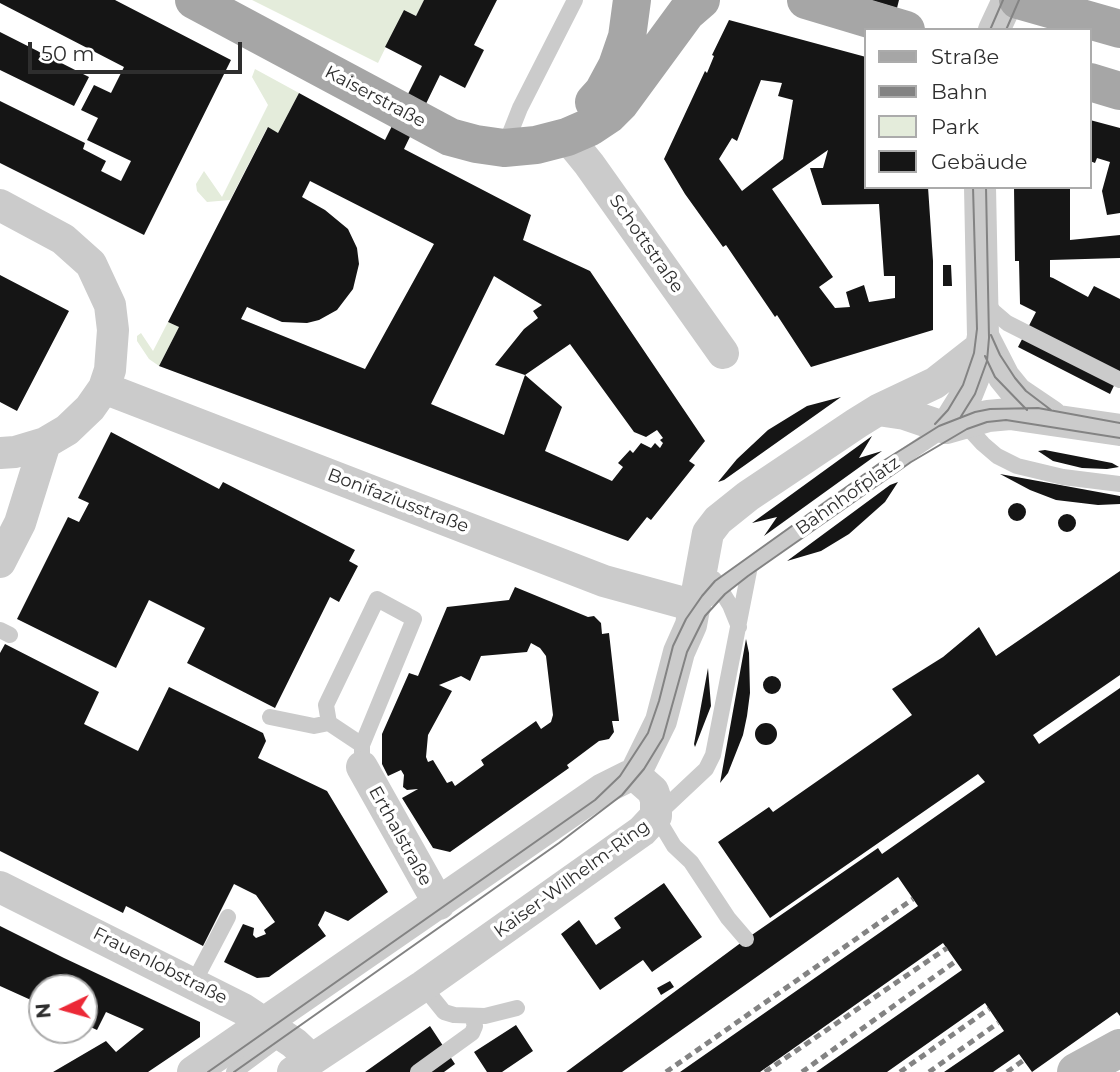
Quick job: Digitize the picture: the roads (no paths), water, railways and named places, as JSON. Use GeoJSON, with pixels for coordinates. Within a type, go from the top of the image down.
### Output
{"type":"FeatureCollection","features":[{"type":"Feature","properties":{"kind":"main road","name":"Kaiserstraße"},"geometry":{"type":"LineString","coordinates":[[194,0],[450,137],[504,148],[536,145],[567,137],[608,116],[686,13],[701,0]]}},
{"type":"Feature","properties":{"kind":"main road"},"geometry":{"type":"LineString","coordinates":[[567,137],[603,92],[617,66],[627,37],[632,0]]}},
{"type":"Feature","properties":{"kind":"main road"},"geometry":{"type":"LineString","coordinates":[[806,0],[899,28]]}},
{"type":"Feature","properties":{"kind":"main road"},"geometry":{"type":"LineString","coordinates":[[1018,0],[1120,29]]}},
{"type":"Feature","properties":{"kind":"main road"},"geometry":{"type":"LineString","coordinates":[[1092,83],[1120,91]]}},
{"type":"Feature","properties":{"kind":"street"},"geometry":{"type":"LineString","coordinates":[[662,47],[683,0]]}},
{"type":"Feature","properties":{"kind":"street"},"geometry":{"type":"LineString","coordinates":[[995,28],[1008,0]]}},
{"type":"Feature","properties":{"kind":"street","name":"Schottstraße"},"geometry":{"type":"LineString","coordinates":[[567,137],[723,353]]}},
{"type":"Feature","properties":{"kind":"street","name":"Bahnhofplatz"},"geometry":{"type":"LineString","coordinates":[[980,189],[982,342],[977,369],[956,420],[1010,414],[1120,429]]}},
{"type":"Feature","properties":{"kind":"street"},"geometry":{"type":"LineString","coordinates":[[0,205],[63,239],[91,264],[110,305],[113,330],[110,370],[104,388],[90,408],[77,421],[45,443],[15,452],[0,453]]}},
{"type":"Feature","properties":{"kind":"street"},"geometry":{"type":"LineString","coordinates":[[193,1072],[274,1029],[307,995],[592,796],[623,778],[634,776],[661,721],[679,652],[708,597],[704,553],[708,533],[729,510],[878,410],[935,383],[982,342]]}},
{"type":"Feature","properties":{"kind":"street","name":"Bahnhofplatz"},"geometry":{"type":"LineString","coordinates":[[982,342],[1017,393],[1058,420]]}},
{"type":"Feature","properties":{"kind":"street","name":"Bonifaziusstraße"},"geometry":{"type":"LineString","coordinates":[[104,388],[611,583],[708,597]]}},
{"type":"Feature","properties":{"kind":"street"},"geometry":{"type":"LineString","coordinates":[[878,410],[956,420]]}},
{"type":"Feature","properties":{"kind":"street"},"geometry":{"type":"LineString","coordinates":[[0,562],[20,523],[45,443]]}},
{"type":"Feature","properties":{"kind":"street","name":"Erthalstraße"},"geometry":{"type":"LineString","coordinates":[[362,756],[439,904]]}},
{"type":"Feature","properties":{"kind":"street","name":"Kaiser-Wilhelm-Ring"},"geometry":{"type":"LineString","coordinates":[[302,1066],[423,986],[642,831],[656,816],[656,800],[647,784],[634,776]]}},
{"type":"Feature","properties":{"kind":"street","name":"Frauenlobstraße"},"geometry":{"type":"LineString","coordinates":[[0,887],[194,982],[274,1029],[302,1066]]}},
{"type":"Feature","properties":{"kind":"street"},"geometry":{"type":"LineString","coordinates":[[1076,1072],[1120,1048]]}},
{"type":"Feature","properties":{"kind":"lane"},"geometry":{"type":"LineString","coordinates":[[504,148],[520,108],[575,0]]}},
{"type":"Feature","properties":{"kind":"lane"},"geometry":{"type":"LineString","coordinates":[[982,283],[987,304],[1007,323],[1120,380]]}},
{"type":"Feature","properties":{"kind":"lane"},"geometry":{"type":"LineString","coordinates":[[956,420],[998,456],[1017,466],[1063,477],[1120,484]]}},
{"type":"Feature","properties":{"kind":"lane","name":"Bahnhofplatz"},"geometry":{"type":"LineString","coordinates":[[708,597],[834,504],[956,420]]}},
{"type":"Feature","properties":{"kind":"lane"},"geometry":{"type":"LineString","coordinates":[[746,939],[691,863],[669,839],[656,816],[706,769],[713,755],[750,566]]}},
{"type":"Feature","properties":{"kind":"lane"},"geometry":{"type":"LineString","coordinates":[[708,597],[734,613],[739,630]]}},
{"type":"Feature","properties":{"kind":"lane"},"geometry":{"type":"LineString","coordinates":[[377,599],[414,619],[362,756],[329,723],[326,705],[377,599]]}},
{"type":"Feature","properties":{"kind":"lane"},"geometry":{"type":"LineString","coordinates":[[270,718],[314,726],[329,723]]}},
{"type":"Feature","properties":{"kind":"lane"},"geometry":{"type":"LineString","coordinates":[[194,982],[228,917]]}},
{"type":"Feature","properties":{"kind":"lane"},"geometry":{"type":"LineString","coordinates":[[423,986],[443,1012],[454,1015],[485,1016],[517,1007]]}},
{"type":"Feature","properties":{"kind":"lane"},"geometry":{"type":"LineString","coordinates":[[418,1072],[472,1033],[475,1026],[472,1016]]}},
{"type":"Feature","properties":{"kind":"lane"},"geometry":{"type":"LineString","coordinates":[[234,1072],[274,1029]]}},
{"type":"Feature","properties":{"kind":"tram line"},"geometry":{"type":"LineString","coordinates":[[991,28],[1003,0]]}},
{"type":"Feature","properties":{"kind":"tram line"},"geometry":{"type":"LineString","coordinates":[[1007,28],[1019,0]]}},
{"type":"Feature","properties":{"kind":"tram line"},"geometry":{"type":"LineString","coordinates":[[935,424],[948,410],[963,385],[974,353],[977,329],[973,189]]}},
{"type":"Feature","properties":{"kind":"tram line"},"geometry":{"type":"LineString","coordinates":[[960,418],[975,394],[987,361],[989,338],[986,189]]}},
{"type":"Feature","properties":{"kind":"tram line"},"geometry":{"type":"LineString","coordinates":[[991,335],[1015,378],[1026,391],[1051,410]]}},
{"type":"Feature","properties":{"kind":"tram line"},"geometry":{"type":"LineString","coordinates":[[985,356],[995,377],[1027,410]]}},
{"type":"Feature","properties":{"kind":"tram line"},"geometry":{"type":"LineString","coordinates":[[208,1072],[595,800],[620,776],[648,733],[673,646],[686,619],[702,596],[715,581],[880,463],[939,426],[990,409],[1038,408],[1120,423]]}},
{"type":"Feature","properties":{"kind":"tram line"},"geometry":{"type":"LineString","coordinates":[[234,1072],[559,843],[622,795],[644,769],[663,738],[687,652],[705,616],[725,594],[748,576],[911,462],[967,429],[987,422],[1006,420],[1120,438]]}},
{"type":"Feature","properties":{"kind":"railway"},"geometry":{"type":"LineString","coordinates":[[666,1072],[913,899]]}},
{"type":"Feature","properties":{"kind":"railway"},"geometry":{"type":"LineString","coordinates":[[765,1072],[947,948]]}},
{"type":"Feature","properties":{"kind":"railway"},"geometry":{"type":"LineString","coordinates":[[802,1072],[956,961]]}},
{"type":"Feature","properties":{"kind":"railway"},"geometry":{"type":"LineString","coordinates":[[900,1072],[989,1009]]}},
{"type":"Feature","properties":{"kind":"railway"},"geometry":{"type":"LineString","coordinates":[[929,1072],[998,1023]]}},
{"type":"Feature","properties":{"kind":"railway"},"geometry":{"type":"LineString","coordinates":[[1007,1072],[1024,1060]]}}]}
